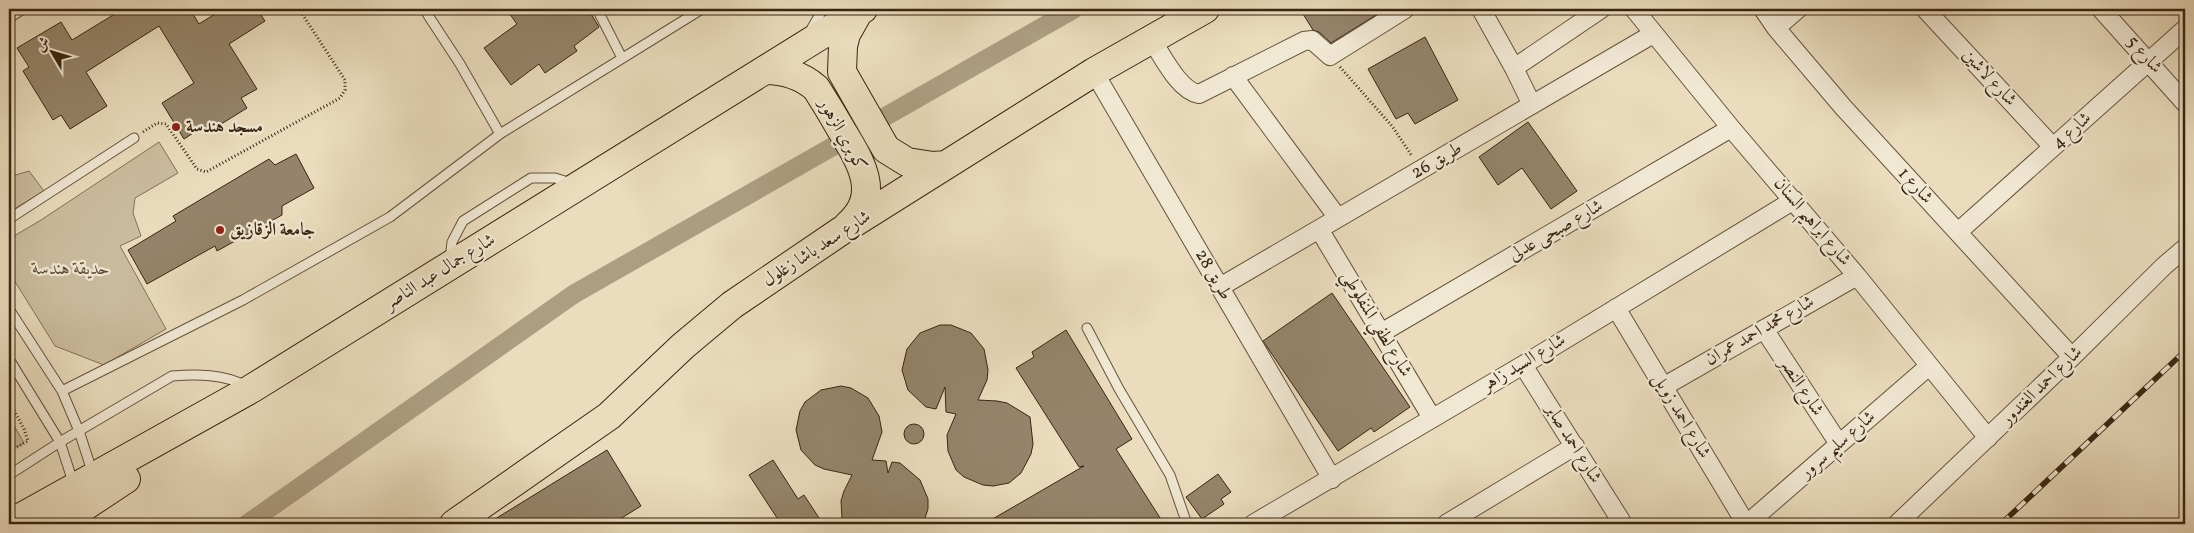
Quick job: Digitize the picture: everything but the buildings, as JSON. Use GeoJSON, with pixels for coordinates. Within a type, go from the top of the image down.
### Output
{"type":"FeatureCollection","features":[{"type":"Feature","properties":{"kind":"highway","name":"شارع سعد باشا زغلول"},"geometry":{"type":"LineString","coordinates":[[454,524],[609,416],[683,346],[732,305],[842,231],[1094,72],[1205,9]]}},
{"type":"Feature","properties":{"kind":"highway","name":"شارع جمال عبد الناصر"},"geometry":{"type":"LineString","coordinates":[[9,524],[251,389],[861,10]]}},
{"type":"Feature","properties":{"kind":"highway","name":"كوبري الزهور"},"geometry":{"type":"LineString","coordinates":[[861,10],[846,34],[843,46],[842,72],[886,149],[914,164],[946,165]]}},
{"type":"Feature","properties":{"kind":"highway","name":"كوبري الزهور"},"geometry":{"type":"LineString","coordinates":[[765,70],[787,72],[808,81],[816,88],[862,164],[866,179],[861,209],[853,221],[842,231]]}},
{"type":"Feature","properties":{"kind":"highway"},"geometry":{"type":"LineString","coordinates":[[58,524],[108,490],[179,448],[190,438],[200,418]]}},
{"type":"Feature","properties":{"kind":"street"},"geometry":{"type":"LineString","coordinates":[[1151,39],[1183,87],[1192,93],[1203,93],[1304,41],[1312,40],[1330,56],[1405,9]]}},
{"type":"Feature","properties":{"kind":"street"},"geometry":{"type":"LineString","coordinates":[[1481,9],[1532,105]]}},
{"type":"Feature","properties":{"kind":"street"},"geometry":{"type":"LineString","coordinates":[[1514,68],[1601,9]]}},
{"type":"Feature","properties":{"kind":"street","name":"شارع ابراهيم السنان"},"geometry":{"type":"LineString","coordinates":[[1634,9],[1731,128],[1857,276],[1988,438]]}},
{"type":"Feature","properties":{"kind":"street","name":"شارع 1"},"geometry":{"type":"LineString","coordinates":[[1763,9],[1776,28],[1843,107],[2072,357]]}},
{"type":"Feature","properties":{"kind":"street"},"geometry":{"type":"LineString","coordinates":[[1776,28],[1798,9]]}},
{"type":"Feature","properties":{"kind":"street","name":"شارع لاشين"},"geometry":{"type":"LineString","coordinates":[[1925,9],[2053,147]]}},
{"type":"Feature","properties":{"kind":"street","name":"شارع 5"},"geometry":{"type":"LineString","coordinates":[[2101,9],[2185,103]]}},
{"type":"Feature","properties":{"kind":"street","name":"شارع 4"},"geometry":{"type":"LineString","coordinates":[[1958,232],[2185,29]]}},
{"type":"Feature","properties":{"kind":"street","name":"طريق 26"},"geometry":{"type":"LineString","coordinates":[[1220,288],[1653,34]]}},
{"type":"Feature","properties":{"kind":"street","name":"طريق 28"},"geometry":{"type":"LineString","coordinates":[[1094,72],[1332,478]]}},
{"type":"Feature","properties":{"kind":"street"},"geometry":{"type":"LineString","coordinates":[[1233,76],[1338,218]]}},
{"type":"Feature","properties":{"kind":"street","name":"شارع صبحى عدلى"},"geometry":{"type":"LineString","coordinates":[[1381,333],[1731,128]]}},
{"type":"Feature","properties":{"kind":"street","name":"شارع السيد زاهر"},"geometry":{"type":"LineString","coordinates":[[1253,524],[1523,365],[1794,200]]}},
{"type":"Feature","properties":{"kind":"street","name":"شارع لطفي المنفلوطي"},"geometry":{"type":"LineString","coordinates":[[1320,229],[1432,418]]}},
{"type":"Feature","properties":{"kind":"street","name":"شارع احمد الغندور"},"geometry":{"type":"LineString","coordinates":[[1897,524],[2072,357],[2164,266],[2185,248]]}},
{"type":"Feature","properties":{"kind":"street","name":"شارع محمد احمد عمران"},"geometry":{"type":"LineString","coordinates":[[1663,387],[1857,276]]}},
{"type":"Feature","properties":{"kind":"street","name":"شارع احمد زويل"},"geometry":{"type":"LineString","coordinates":[[1616,308],[1746,524]]}},
{"type":"Feature","properties":{"kind":"street","name":"شارع النصر"},"geometry":{"type":"LineString","coordinates":[[1764,329],[1839,444]]}},
{"type":"Feature","properties":{"kind":"street","name":"شارع احمد صابر"},"geometry":{"type":"LineString","coordinates":[[1523,365],[1623,524]]}},
{"type":"Feature","properties":{"kind":"street","name":"شارع سليم سرور"},"geometry":{"type":"LineString","coordinates":[[1746,524],[1929,366]]}},
{"type":"Feature","properties":{"kind":"street"},"geometry":{"type":"LineString","coordinates":[[1446,524],[1574,446]]}},
{"type":"Feature","properties":{"kind":"lane"},"geometry":{"type":"LineString","coordinates":[[9,18],[23,9]]}},
{"type":"Feature","properties":{"kind":"lane"},"geometry":{"type":"LineString","coordinates":[[424,9],[460,64],[500,134]]}},
{"type":"Feature","properties":{"kind":"lane"},"geometry":{"type":"LineString","coordinates":[[597,9],[622,58]]}},
{"type":"Feature","properties":{"kind":"lane"},"geometry":{"type":"LineString","coordinates":[[62,391],[243,300],[390,217],[500,134],[702,9]]}},
{"type":"Feature","properties":{"kind":"lane"},"geometry":{"type":"LineString","coordinates":[[801,48],[823,9]]}},
{"type":"Feature","properties":{"kind":"lane"},"geometry":{"type":"LineString","coordinates":[[9,219],[134,138]]}},
{"type":"Feature","properties":{"kind":"lane"},"geometry":{"type":"LineString","coordinates":[[9,309],[62,391],[79,431],[84,482]]}},
{"type":"Feature","properties":{"kind":"lane"},"geometry":{"type":"LineString","coordinates":[[1087,328],[1119,390],[1170,475],[1187,524]]}},
{"type":"Feature","properties":{"kind":"lane"},"geometry":{"type":"LineString","coordinates":[[9,360],[84,482]]}},
{"type":"Feature","properties":{"kind":"lane"},"geometry":{"type":"LineString","coordinates":[[9,474],[172,376],[189,375],[227,378],[251,389]]}},
{"type":"Feature","properties":{"kind":"path"},"geometry":{"type":"LineString","coordinates":[[134,138],[157,123],[163,123],[168,127],[197,169],[206,172],[340,98],[345,90],[345,80],[299,9]]}},
{"type":"Feature","properties":{"kind":"path"},"geometry":{"type":"LineString","coordinates":[[1330,56],[1392,126],[1422,170]]}},
{"type":"Feature","properties":{"kind":"path"},"geometry":{"type":"LineString","coordinates":[[9,402],[24,429],[28,441],[9,452]]}},
{"type":"Feature","properties":{"kind":"green space","name":"حديقة هندسة"},"geometry":{"type":"Polygon","coordinates":[[[159,142],[178,173],[135,198],[133,213],[141,236],[120,246],[166,329],[104,365],[55,346],[9,272],[9,239],[159,142]]]}},
{"type":"Feature","properties":{"kind":"green space","name":"حديقة هندسة"},"geometry":{"type":"Polygon","coordinates":[[[29,171],[44,191],[9,212],[9,177],[29,171]]]}},
{"type":"Feature","properties":{"kind":"green space"},"geometry":{"type":"Polygon","coordinates":[[[9,417],[24,443],[9,450],[9,417]]]}},
{"type":"Feature","properties":{"kind":"waterway"},"geometry":{"type":"LineString","coordinates":[[247,524],[574,294],[1074,9]]}},
{"type":"Feature","properties":{"kind":"railway"},"geometry":{"type":"LineString","coordinates":[[2001,524],[2185,351]]}},
{"type":"Feature","properties":{"kind":"place","name":"مسجد هندسة"},"geometry":{"type":"Point","coordinates":[176,127]}},
{"type":"Feature","properties":{"kind":"place","name":"جامعة الزقازيق"},"geometry":{"type":"Point","coordinates":[220,230]}}]}
